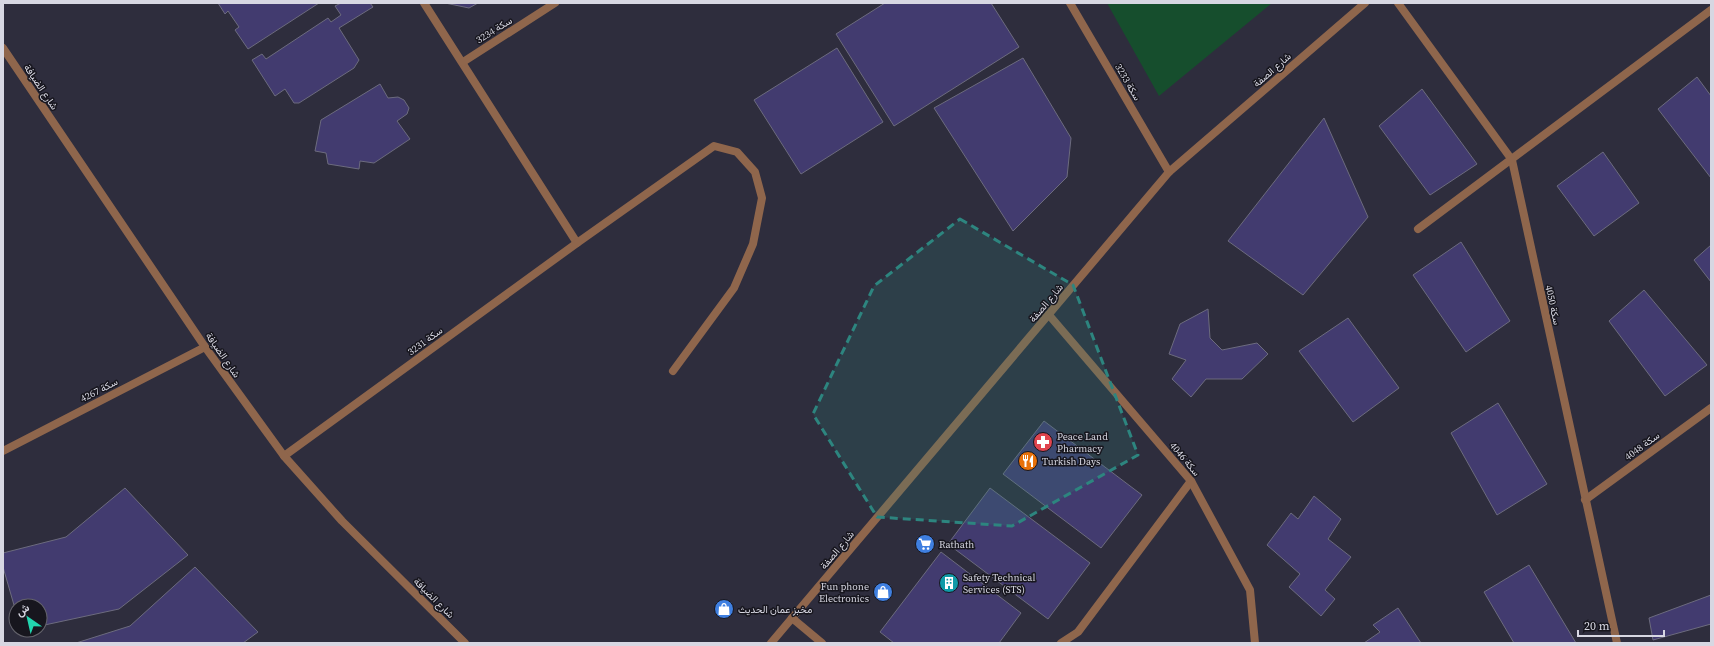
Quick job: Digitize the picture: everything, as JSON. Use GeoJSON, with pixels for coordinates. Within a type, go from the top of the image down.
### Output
{"type":"FeatureCollection","features":[{"type":"Feature","properties":{"kind":"street"},"geometry":{"type":"LineString","coordinates":[[424,3],[578,243]]}},
{"type":"Feature","properties":{"kind":"street","name":"سكة 3234"},"geometry":{"type":"LineString","coordinates":[[463,62],[556,3]]}},
{"type":"Feature","properties":{"kind":"street","name":"سكة 3233"},"geometry":{"type":"LineString","coordinates":[[1070,3],[1169,172]]}},
{"type":"Feature","properties":{"kind":"street","name":"شارع الصفة"},"geometry":{"type":"LineString","coordinates":[[771,643],[1049,316],[1169,172],[1365,3]]}},
{"type":"Feature","properties":{"kind":"street","name":"سكة 4050"},"geometry":{"type":"LineString","coordinates":[[1398,3],[1512,160],[1617,643]]}},
{"type":"Feature","properties":{"kind":"street"},"geometry":{"type":"LineString","coordinates":[[1418,230],[1711,10]]}},
{"type":"Feature","properties":{"kind":"street","name":"شارع الضيافة"},"geometry":{"type":"LineString","coordinates":[[4,50],[205,347],[284,456],[342,521],[465,643]]}},
{"type":"Feature","properties":{"kind":"street","name":"سكة 3231"},"geometry":{"type":"LineString","coordinates":[[284,456],[714,146],[737,152],[751,167],[755,172],[762,198],[753,244],[734,288],[673,371]]}},
{"type":"Feature","properties":{"kind":"street","name":"سكة 4046"},"geometry":{"type":"LineString","coordinates":[[1049,316],[1191,482],[1250,590],[1255,643]]}},
{"type":"Feature","properties":{"kind":"street","name":"سكة 4267"},"geometry":{"type":"LineString","coordinates":[[3,452],[205,347]]}},
{"type":"Feature","properties":{"kind":"street","name":"سكة 4048"},"geometry":{"type":"LineString","coordinates":[[1585,500],[1711,408]]}},
{"type":"Feature","properties":{"kind":"street"},"geometry":{"type":"LineString","coordinates":[[1061,643],[1078,632],[1191,482]]}},
{"type":"Feature","properties":{"kind":"street"},"geometry":{"type":"LineString","coordinates":[[792,618],[822,643]]}},
{"type":"Feature","properties":{"kind":"highlighted area"},"geometry":{"type":"Polygon","coordinates":[[[960,219],[1073,285],[1138,455],[1012,526],[877,517],[813,414],[874,286],[960,219]]]}},
{"type":"Feature","properties":{"kind":"green space"},"geometry":{"type":"Polygon","coordinates":[[[1107,3],[1272,3],[1159,96],[1107,3]]]}},
{"type":"Feature","properties":{"kind":"building"},"geometry":{"type":"Polygon","coordinates":[[[218,3],[319,3],[248,49],[235,30],[239,27],[228,11],[225,14],[218,3]]]}},
{"type":"Feature","properties":{"kind":"building"},"geometry":{"type":"Polygon","coordinates":[[[341,3],[370,3],[373,7],[339,28],[359,60],[354,68],[299,103],[294,103],[285,89],[275,96],[252,60],[262,54],[266,59],[328,18],[331,22],[341,15],[335,6],[341,3]]]}},
{"type":"Feature","properties":{"kind":"building"},"geometry":{"type":"Polygon","coordinates":[[[445,3],[478,3],[469,8],[445,3]]]}},
{"type":"Feature","properties":{"kind":"building"},"geometry":{"type":"Polygon","coordinates":[[[885,3],[991,3],[1019,47],[894,126],[836,34],[885,3]]]}},
{"type":"Feature","properties":{"kind":"building"},"geometry":{"type":"Polygon","coordinates":[[[837,48],[883,122],[801,174],[754,100],[837,48]]]}},
{"type":"Feature","properties":{"kind":"building"},"geometry":{"type":"Polygon","coordinates":[[[1023,58],[1071,138],[1067,177],[1013,231],[934,108],[1023,58]]]}},
{"type":"Feature","properties":{"kind":"building"},"geometry":{"type":"Polygon","coordinates":[[[1697,77],[1711,96],[1711,178],[1658,109],[1697,77]]]}},
{"type":"Feature","properties":{"kind":"building"},"geometry":{"type":"Polygon","coordinates":[[[380,84],[388,98],[398,97],[404,100],[409,108],[407,114],[397,121],[410,139],[374,163],[360,161],[359,169],[328,164],[326,153],[315,151],[321,120],[380,84]]]}},
{"type":"Feature","properties":{"kind":"building"},"geometry":{"type":"Polygon","coordinates":[[[1422,89],[1477,164],[1430,195],[1379,126],[1422,89]]]}},
{"type":"Feature","properties":{"kind":"building"},"geometry":{"type":"Polygon","coordinates":[[[1324,118],[1368,217],[1303,295],[1228,241],[1324,118]]]}},
{"type":"Feature","properties":{"kind":"building"},"geometry":{"type":"Polygon","coordinates":[[[1603,152],[1639,203],[1594,236],[1557,186],[1603,152]]]}},
{"type":"Feature","properties":{"kind":"building"},"geometry":{"type":"Polygon","coordinates":[[[1461,242],[1510,321],[1466,352],[1413,275],[1461,242]]]}},
{"type":"Feature","properties":{"kind":"building"},"geometry":{"type":"Polygon","coordinates":[[[1711,245],[1711,282],[1694,260],[1711,245]]]}},
{"type":"Feature","properties":{"kind":"building"},"geometry":{"type":"Polygon","coordinates":[[[1644,290],[1707,365],[1665,396],[1609,321],[1644,290]]]}},
{"type":"Feature","properties":{"kind":"building"},"geometry":{"type":"Polygon","coordinates":[[[1208,309],[1210,338],[1222,350],[1257,343],[1268,354],[1242,379],[1206,379],[1191,397],[1172,379],[1186,360],[1169,354],[1180,324],[1208,309]]]}},
{"type":"Feature","properties":{"kind":"building"},"geometry":{"type":"Polygon","coordinates":[[[1348,318],[1399,388],[1353,422],[1299,351],[1348,318]]]}},
{"type":"Feature","properties":{"kind":"building"},"geometry":{"type":"Polygon","coordinates":[[[1498,403],[1547,484],[1497,515],[1451,433],[1498,403]]]}},
{"type":"Feature","properties":{"kind":"building"},"geometry":{"type":"Polygon","coordinates":[[[1044,421],[1142,495],[1101,548],[1003,474],[1044,421]]]}},
{"type":"Feature","properties":{"kind":"building"},"geometry":{"type":"Polygon","coordinates":[[[125,488],[188,555],[119,609],[48,624],[48,598],[12,598],[3,567],[3,553],[66,537],[125,488]]]}},
{"type":"Feature","properties":{"kind":"building"},"geometry":{"type":"Polygon","coordinates":[[[990,488],[1090,563],[1048,619],[948,544],[990,488]]]}},
{"type":"Feature","properties":{"kind":"building"},"geometry":{"type":"Polygon","coordinates":[[[1314,496],[1341,519],[1328,539],[1351,557],[1325,590],[1335,599],[1321,616],[1289,587],[1300,574],[1267,545],[1291,513],[1298,519],[1314,496]]]}},
{"type":"Feature","properties":{"kind":"building","name":"Safety Technical Services (STS)"},"geometry":{"type":"Polygon","coordinates":[[[941,552],[1021,613],[999,643],[894,643],[880,632],[941,552]]]}},
{"type":"Feature","properties":{"kind":"building"},"geometry":{"type":"Polygon","coordinates":[[[1529,565],[1576,643],[1514,643],[1484,592],[1529,565]]]}},
{"type":"Feature","properties":{"kind":"building"},"geometry":{"type":"Polygon","coordinates":[[[195,567],[258,632],[243,643],[76,643],[130,626],[195,567]]]}},
{"type":"Feature","properties":{"kind":"building"},"geometry":{"type":"Polygon","coordinates":[[[1711,595],[1711,624],[1653,640],[1649,618],[1711,595]]]}},
{"type":"Feature","properties":{"kind":"building"},"geometry":{"type":"Polygon","coordinates":[[[1398,608],[1421,643],[1364,643],[1380,632],[1373,625],[1398,608]]]}},
{"type":"Feature","properties":{"kind":"place","name":"Peace Land Pharmacy"},"geometry":{"type":"Point","coordinates":[1043,442]}},
{"type":"Feature","properties":{"kind":"place","name":"Turkish Days"},"geometry":{"type":"Point","coordinates":[1028,461]}},
{"type":"Feature","properties":{"kind":"place","name":"Rathath"},"geometry":{"type":"Point","coordinates":[925,544]}},
{"type":"Feature","properties":{"kind":"place","name":"Safety Technical Services (STS)"},"geometry":{"type":"Point","coordinates":[949,583]}},
{"type":"Feature","properties":{"kind":"place","name":"Fun phone Electronics"},"geometry":{"type":"Point","coordinates":[883,592]}},
{"type":"Feature","properties":{"kind":"place","name":"مخبز عمان الحديث"},"geometry":{"type":"Point","coordinates":[724,609]}}]}
